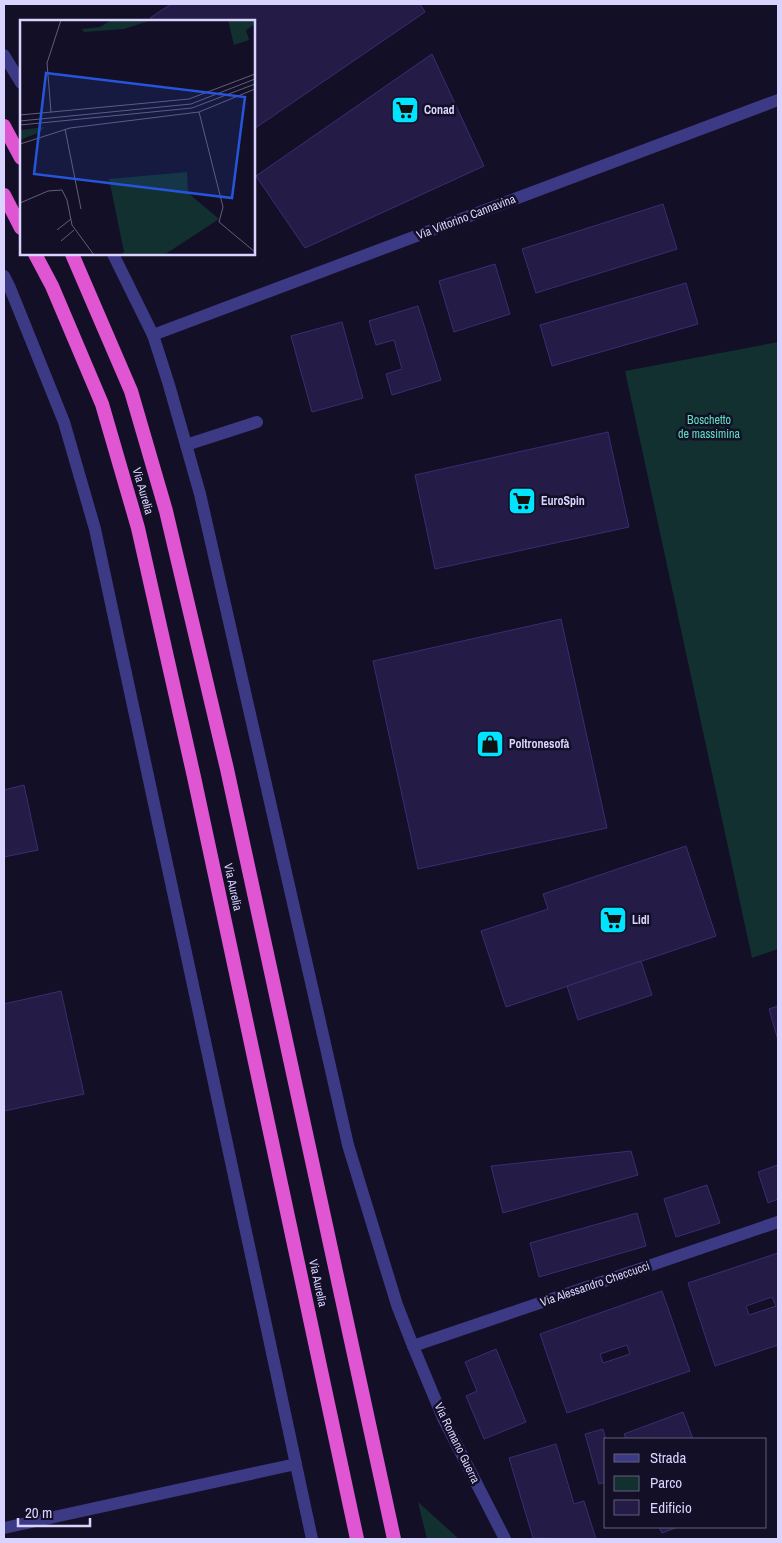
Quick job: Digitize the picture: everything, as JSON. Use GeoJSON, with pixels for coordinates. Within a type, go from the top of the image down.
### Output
{"type":"FeatureCollection","features":[{"type":"Feature","properties":{"kind":"highway"},"geometry":{"type":"LineString","coordinates":[[4,126],[20,156]]}},
{"type":"Feature","properties":{"kind":"highway"},"geometry":{"type":"LineString","coordinates":[[4,195],[20,226]]}},
{"type":"Feature","properties":{"kind":"highway","name":"Via Aurelia"},"geometry":{"type":"LineString","coordinates":[[36,255],[52,286],[102,404],[138,528],[194,776],[357,1539]]}},
{"type":"Feature","properties":{"kind":"highway","name":"Via Aurelia"},"geometry":{"type":"LineString","coordinates":[[72,255],[131,391],[166,511],[227,769],[394,1539]]}},
{"type":"Feature","properties":{"kind":"street"},"geometry":{"type":"LineString","coordinates":[[4,55],[20,81]]}},
{"type":"Feature","properties":{"kind":"street","name":"Via Vittorino Cannavina"},"geometry":{"type":"LineString","coordinates":[[154,335],[778,100]]}},
{"type":"Feature","properties":{"kind":"street"},"geometry":{"type":"LineString","coordinates":[[114,255],[154,335],[200,494],[348,1145],[397,1305],[412,1346]]}},
{"type":"Feature","properties":{"kind":"street"},"geometry":{"type":"LineString","coordinates":[[4,276],[64,422],[95,530],[312,1539]]}},
{"type":"Feature","properties":{"kind":"street"},"geometry":{"type":"LineString","coordinates":[[186,445],[257,422]]}},
{"type":"Feature","properties":{"kind":"street","name":"Via Alessandro Checcucci"},"geometry":{"type":"LineString","coordinates":[[412,1346],[778,1222]]}},
{"type":"Feature","properties":{"kind":"street","name":"Via Romano Guerra"},"geometry":{"type":"LineString","coordinates":[[412,1346],[443,1418],[505,1539]]}},
{"type":"Feature","properties":{"kind":"street"},"geometry":{"type":"LineString","coordinates":[[4,1528],[296,1464]]}},
{"type":"Feature","properties":{"kind":"green space","name":"Boschetto de massimina"},"geometry":{"type":"Polygon","coordinates":[[[778,342],[778,949],[752,958],[625,371],[778,342]]]}},
{"type":"Feature","properties":{"kind":"green space"},"geometry":{"type":"Polygon","coordinates":[[[418,1502],[459,1539],[427,1539],[418,1502]]]}},
{"type":"Feature","properties":{"kind":"building"},"geometry":{"type":"Polygon","coordinates":[[[171,4],[420,4],[425,12],[255,128],[255,20],[151,20],[150,18],[171,4]]]}},
{"type":"Feature","properties":{"kind":"building","name":"Conad"},"geometry":{"type":"Polygon","coordinates":[[[432,54],[484,166],[305,248],[256,176],[432,54]]]}},
{"type":"Feature","properties":{"kind":"building"},"geometry":{"type":"Polygon","coordinates":[[[663,204],[677,249],[536,293],[522,249],[663,204]]]}},
{"type":"Feature","properties":{"kind":"building"},"geometry":{"type":"Polygon","coordinates":[[[495,264],[510,314],[454,332],[439,281],[495,264]]]}},
{"type":"Feature","properties":{"kind":"building"},"geometry":{"type":"Polygon","coordinates":[[[686,283],[698,324],[552,366],[540,325],[686,283]]]}},
{"type":"Feature","properties":{"kind":"building"},"geometry":{"type":"Polygon","coordinates":[[[418,306],[441,380],[392,395],[386,374],[402,369],[394,340],[376,345],[369,321],[418,306]]]}},
{"type":"Feature","properties":{"kind":"building"},"geometry":{"type":"Polygon","coordinates":[[[342,322],[363,398],[312,412],[291,336],[342,322]]]}},
{"type":"Feature","properties":{"kind":"building","name":"EuroSpin"},"geometry":{"type":"Polygon","coordinates":[[[608,432],[629,527],[435,569],[415,475],[608,432]]]}},
{"type":"Feature","properties":{"kind":"building","name":"Poltronesofà"},"geometry":{"type":"Polygon","coordinates":[[[561,619],[607,828],[418,869],[373,661],[561,619]]]}},
{"type":"Feature","properties":{"kind":"building"},"geometry":{"type":"Polygon","coordinates":[[[24,785],[38,850],[4,857],[4,790],[24,785]]]}},
{"type":"Feature","properties":{"kind":"building","name":"Lidl"},"geometry":{"type":"Polygon","coordinates":[[[686,846],[716,936],[506,1007],[481,931],[548,909],[543,894],[686,846]]]}},
{"type":"Feature","properties":{"kind":"building"},"geometry":{"type":"Polygon","coordinates":[[[641,961],[652,995],[578,1020],[567,986],[641,961]]]}},
{"type":"Feature","properties":{"kind":"building"},"geometry":{"type":"Polygon","coordinates":[[[61,991],[84,1094],[4,1111],[4,1004],[61,991]]]}},
{"type":"Feature","properties":{"kind":"building"},"geometry":{"type":"Polygon","coordinates":[[[778,1006],[778,1040],[769,1009],[778,1006]]]}},
{"type":"Feature","properties":{"kind":"building"},"geometry":{"type":"Polygon","coordinates":[[[631,1151],[638,1175],[503,1213],[491,1166],[631,1151]]]}},
{"type":"Feature","properties":{"kind":"building"},"geometry":{"type":"Polygon","coordinates":[[[778,1165],[778,1199],[768,1203],[758,1172],[778,1165]]]}},
{"type":"Feature","properties":{"kind":"building"},"geometry":{"type":"Polygon","coordinates":[[[707,1185],[720,1223],[676,1237],[664,1199],[707,1185]]]}},
{"type":"Feature","properties":{"kind":"building"},"geometry":{"type":"Polygon","coordinates":[[[637,1213],[646,1246],[539,1277],[530,1243],[637,1213]]]}},
{"type":"Feature","properties":{"kind":"building"},"geometry":{"type":"Polygon","coordinates":[[[778,1253],[778,1345],[715,1366],[688,1283],[778,1253]],[[772,1297],[746,1306],[749,1315],[776,1306],[772,1297]]]}},
{"type":"Feature","properties":{"kind":"building"},"geometry":{"type":"Polygon","coordinates":[[[662,1291],[690,1371],[567,1413],[540,1334],[662,1291]],[[627,1345],[600,1354],[603,1363],[630,1354],[627,1345]]]}},
{"type":"Feature","properties":{"kind":"building"},"geometry":{"type":"Polygon","coordinates":[[[496,1349],[526,1422],[484,1439],[466,1396],[477,1391],[465,1362],[496,1349]]]}},
{"type":"Feature","properties":{"kind":"building"},"geometry":{"type":"Polygon","coordinates":[[[683,1412],[693,1438],[626,1438],[624,1434],[683,1412]]]}},
{"type":"Feature","properties":{"kind":"building"},"geometry":{"type":"Polygon","coordinates":[[[603,1429],[605,1438],[604,1483],[599,1484],[585,1434],[603,1429]]]}},
{"type":"Feature","properties":{"kind":"building"},"geometry":{"type":"Polygon","coordinates":[[[556,1444],[574,1504],[584,1501],[596,1539],[533,1538],[509,1458],[556,1444]]]}},
{"type":"Feature","properties":{"kind":"building"},"geometry":{"type":"Polygon","coordinates":[[[660,1528],[675,1528],[662,1533],[660,1528]]]}},
{"type":"Feature","properties":{"kind":"place","name":"Conad"},"geometry":{"type":"Point","coordinates":[405,110]}},
{"type":"Feature","properties":{"kind":"place","name":"EuroSpin"},"geometry":{"type":"Point","coordinates":[522,501]}},
{"type":"Feature","properties":{"kind":"place","name":"Poltronesofà"},"geometry":{"type":"Point","coordinates":[490,744]}},
{"type":"Feature","properties":{"kind":"place","name":"Lidl"},"geometry":{"type":"Point","coordinates":[613,920]}}]}
